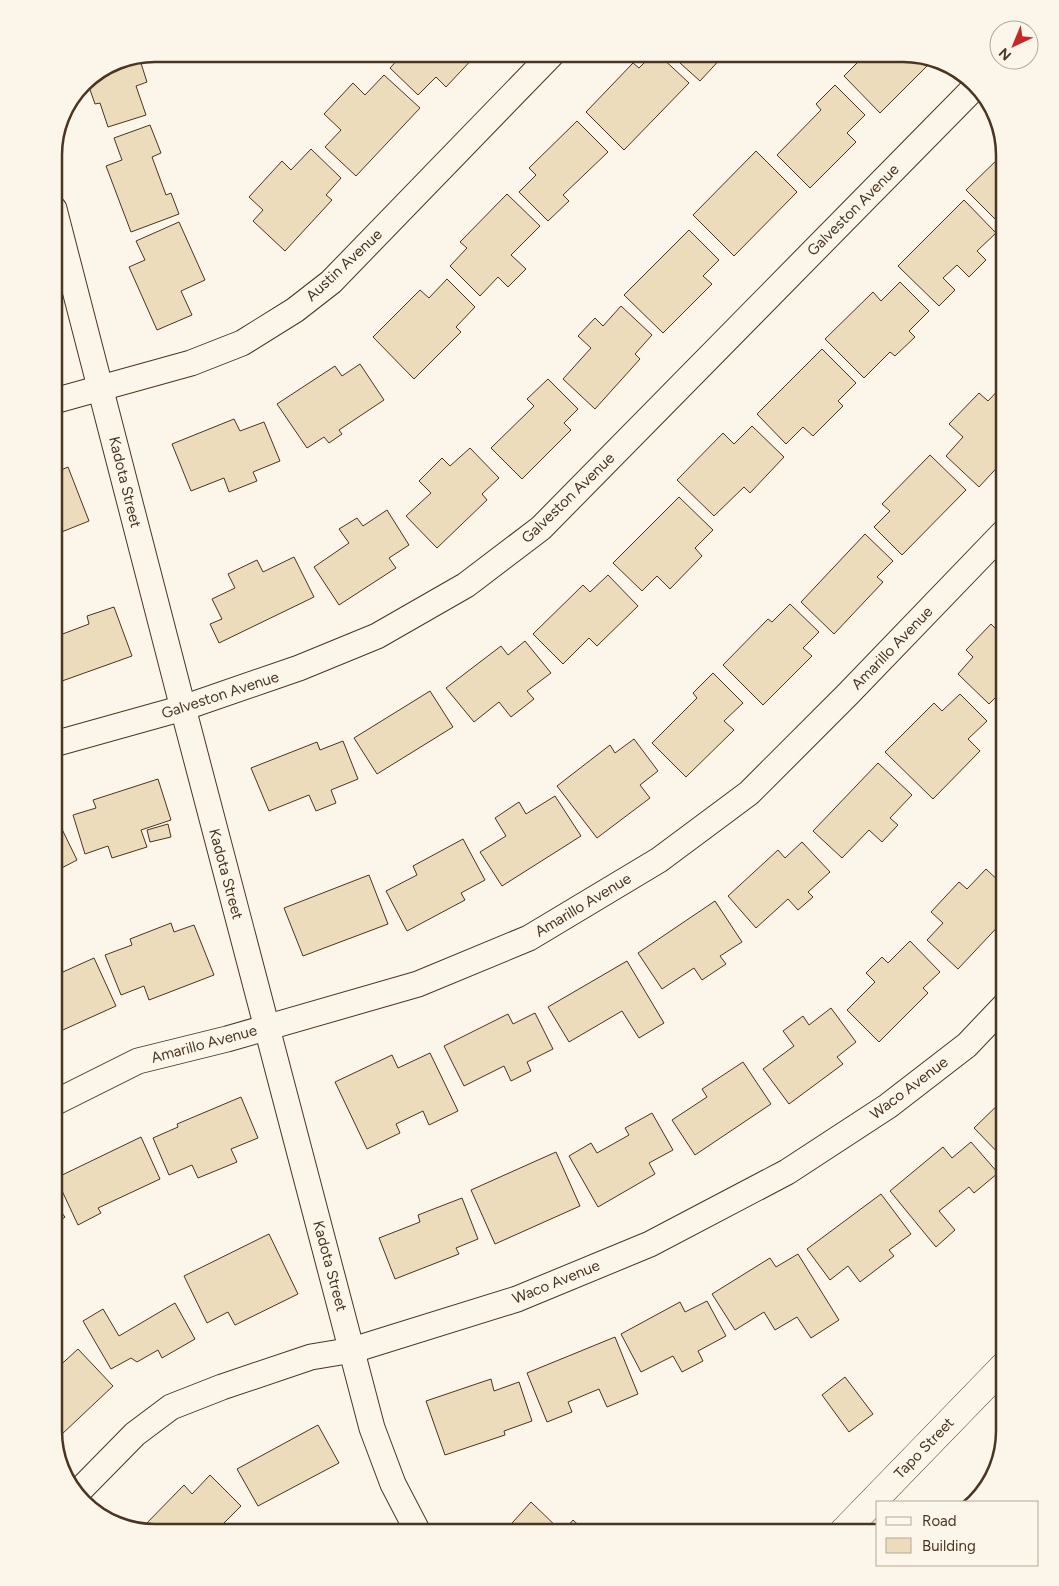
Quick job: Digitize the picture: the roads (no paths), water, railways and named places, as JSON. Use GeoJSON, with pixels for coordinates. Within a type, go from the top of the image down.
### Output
{"type":"FeatureCollection","features":[{"type":"Feature","properties":{"kind":"street","name":"Austin Avenue"},"geometry":{"type":"LineString","coordinates":[[63,399],[191,363],[242,343],[295,310],[331,282],[543,63]]}},
{"type":"Feature","properties":{"kind":"street","name":"Galveston Avenue"},"geometry":{"type":"LineString","coordinates":[[63,742],[182,708],[299,668],[377,636],[466,585],[541,528],[971,92]]}},
{"type":"Feature","properties":{"kind":"street","name":"Kadota Street"},"geometry":{"type":"LineString","coordinates":[[63,243],[182,708],[353,1350],[372,1428],[393,1484],[413,1523]]}},
{"type":"Feature","properties":{"kind":"street","name":"Amarillo Avenue"},"geometry":{"type":"LineString","coordinates":[[62,1099],[138,1061],[267,1028],[418,984],[528,938],[659,860],[749,793],[996,540]]}},
{"type":"Feature","properties":{"kind":"street","name":"Waco Avenue"},"geometry":{"type":"LineString","coordinates":[[82,1487],[135,1434],[171,1407],[222,1387],[311,1357],[353,1350],[517,1299],[650,1244],[787,1172],[888,1106],[967,1045],[996,1014]]}},
{"type":"Feature","properties":{"kind":"street","name":"Tapo Street"},"geometry":{"type":"LineString","coordinates":[[851,1524],[996,1374]]}}]}
